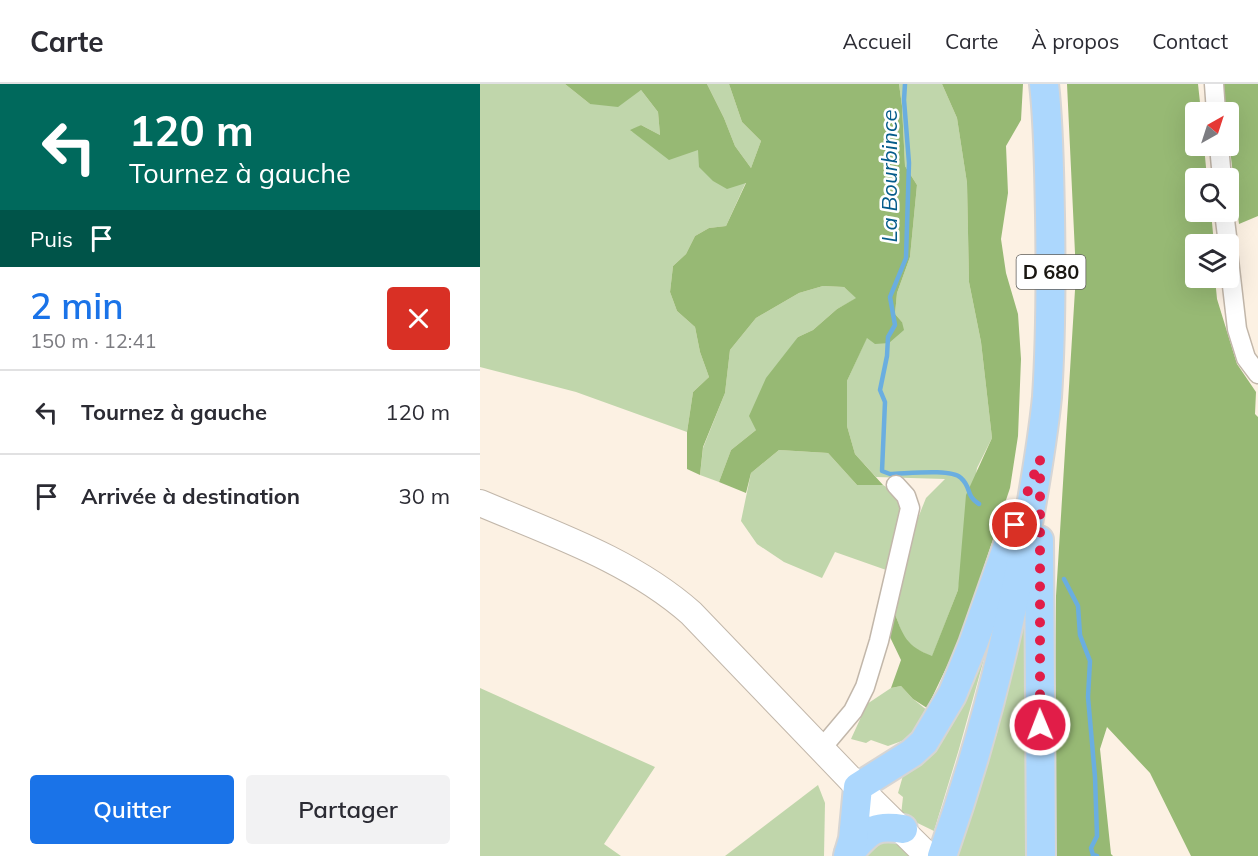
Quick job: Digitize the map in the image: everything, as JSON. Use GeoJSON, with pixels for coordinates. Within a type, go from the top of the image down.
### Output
{"type":"FeatureCollection","features":[{"type":"Feature","properties":{"kind":"main road","name":"D 680"},"geometry":{"type":"LineString","coordinates":[[942,856],[972,767],[1000,665],[1040,459],[1047,397],[1052,292],[1050,192],[1044,84]]}},
{"type":"Feature","properties":{"kind":"main road"},"geometry":{"type":"LineString","coordinates":[[858,788],[912,753],[924,742],[952,695],[973,644],[1040,459]]}},
{"type":"Feature","properties":{"kind":"main road"},"geometry":{"type":"LineString","coordinates":[[1040,459],[1041,856]]}},
{"type":"Feature","properties":{"kind":"main road"},"geometry":{"type":"LineString","coordinates":[[480,503],[626,567],[659,587],[691,613],[858,788],[903,829],[928,856]]}},
{"type":"Feature","properties":{"kind":"main road"},"geometry":{"type":"LineString","coordinates":[[849,854],[853,839],[858,788]]}},
{"type":"Feature","properties":{"kind":"main road"},"geometry":{"type":"LineString","coordinates":[[849,854],[867,833],[884,826],[903,829]]}},
{"type":"Feature","properties":{"kind":"street"},"geometry":{"type":"LineString","coordinates":[[1214,84],[1215,102]]}},
{"type":"Feature","properties":{"kind":"street"},"geometry":{"type":"LineString","coordinates":[[1232,288],[1237,329],[1246,358],[1258,374]]}},
{"type":"Feature","properties":{"kind":"street"},"geometry":{"type":"LineString","coordinates":[[822,749],[853,711],[865,687],[879,641],[910,508],[906,496],[896,485]]}},
{"type":"Feature","properties":{"kind":"green space"},"geometry":{"type":"Polygon","coordinates":[[[480,84],[565,84],[590,104],[641,90],[658,112],[660,135],[641,125],[631,131],[699,150],[746,182],[726,226],[709,228],[695,236],[686,254],[673,266],[670,292],[677,311],[695,327],[700,352],[709,377],[693,392],[687,432],[576,392],[480,367],[480,84]]]}},
{"type":"Feature","properties":{"kind":"green space"},"geometry":{"type":"Polygon","coordinates":[[[565,84],[707,84],[735,146],[751,168],[761,141],[742,122],[729,84],[899,84],[905,166],[917,185],[910,257],[897,293],[895,314],[902,322],[904,330],[889,343],[875,344],[867,338],[847,381],[847,426],[855,454],[883,485],[857,485],[828,453],[779,450],[751,473],[746,493],[719,482],[731,450],[756,430],[749,416],[766,378],[798,337],[813,330],[837,309],[856,298],[844,287],[823,286],[799,293],[756,318],[730,350],[725,393],[703,447],[700,475],[687,469],[687,432],[693,392],[709,377],[700,352],[695,327],[677,311],[670,292],[673,266],[686,254],[695,236],[709,228],[726,226],[746,183],[727,189],[713,181],[699,167],[698,150],[669,160],[630,130],[641,125],[660,135],[658,112],[641,90],[618,107],[590,104],[565,84]]]}},
{"type":"Feature","properties":{"kind":"green space"},"geometry":{"type":"Polygon","coordinates":[[[707,84],[729,84],[742,122],[761,141],[751,168],[735,146],[707,84]]]}},
{"type":"Feature","properties":{"kind":"green space"},"geometry":{"type":"Polygon","coordinates":[[[899,84],[942,84],[957,118],[967,183],[969,282],[981,342],[992,438],[977,468],[958,590],[932,657],[912,647],[903,636],[894,611],[910,538],[926,498],[945,479],[876,477],[855,454],[847,426],[847,381],[867,337],[902,322],[895,314],[897,293],[910,257],[917,185],[905,166],[899,84]]]}},
{"type":"Feature","properties":{"kind":"green space"},"geometry":{"type":"Polygon","coordinates":[[[942,84],[1023,84],[1021,120],[1006,146],[1008,193],[1001,239],[1006,273],[1018,314],[1021,359],[1018,436],[1010,488],[960,639],[927,708],[913,699],[901,686],[891,688],[901,660],[889,635],[894,611],[900,627],[911,644],[932,656],[958,590],[966,495],[992,438],[981,342],[969,282],[967,183],[957,118],[942,84]]]}},
{"type":"Feature","properties":{"kind":"green space"},"geometry":{"type":"Polygon","coordinates":[[[1067,84],[1198,84],[1200,102],[1185,102],[1185,156],[1205,156],[1206,168],[1185,168],[1185,222],[1212,222],[1213,234],[1185,234],[1185,288],[1216,288],[1217,299],[1237,364],[1256,392],[1255,414],[1258,417],[1258,856],[1191,856],[1150,773],[1107,727],[1100,749],[1113,856],[1053,856],[1056,596],[1076,274],[1067,84]]]}},
{"type":"Feature","properties":{"kind":"green space"},"geometry":{"type":"Polygon","coordinates":[[[1221,84],[1258,84],[1258,216],[1239,224],[1239,168],[1232,168],[1231,156],[1239,156],[1239,102],[1224,102],[1221,84]]]}},
{"type":"Feature","properties":{"kind":"green space"},"geometry":{"type":"Polygon","coordinates":[[[823,286],[844,287],[857,298],[837,309],[813,330],[798,337],[756,430],[731,450],[719,482],[700,475],[703,448],[725,393],[730,350],[756,318],[799,293],[823,286]]]}},
{"type":"Feature","properties":{"kind":"green space"},"geometry":{"type":"Polygon","coordinates":[[[779,450],[828,453],[857,485],[883,485],[900,495],[901,516],[889,571],[835,552],[822,578],[784,562],[757,544],[741,521],[751,473],[779,450]]]}},
{"type":"Feature","properties":{"kind":"green space"},"geometry":{"type":"Polygon","coordinates":[[[1031,576],[1034,856],[958,856],[997,733],[1031,576]]]}},
{"type":"Feature","properties":{"kind":"green space"},"geometry":{"type":"Polygon","coordinates":[[[997,612],[934,831],[901,815],[903,797],[898,793],[904,772],[997,612]]]}},
{"type":"Feature","properties":{"kind":"green space"},"geometry":{"type":"Polygon","coordinates":[[[901,686],[933,715],[913,737],[888,746],[871,740],[866,743],[851,739],[867,704],[891,688],[901,686]]]}},
{"type":"Feature","properties":{"kind":"green space"},"geometry":{"type":"Polygon","coordinates":[[[480,688],[655,767],[604,844],[621,856],[480,856],[480,688]]]}},
{"type":"Feature","properties":{"kind":"green space"},"geometry":{"type":"Polygon","coordinates":[[[818,785],[825,803],[824,856],[725,856],[818,785]]]}},
{"type":"Feature","properties":{"kind":"green space"},"geometry":{"type":"Polygon","coordinates":[[[894,835],[913,856],[860,856],[870,844],[894,835]]]}},
{"type":"Feature","properties":{"kind":"waterway","name":"La Bourbince"},"geometry":{"type":"LineString","coordinates":[[905,84],[904,100],[909,163],[906,258],[890,297],[895,325],[888,337],[887,356],[880,390],[885,402],[882,471],[890,474],[938,472],[956,475],[961,478],[972,498],[979,504]]}},
{"type":"Feature","properties":{"kind":"waterway","name":"La Bourbince"},"geometry":{"type":"LineString","coordinates":[[1064,579],[1078,606],[1080,635],[1090,661],[1088,697],[1095,777],[1097,836],[1091,848],[1093,855],[1097,856]]}},
{"type":"Feature","properties":{"kind":"route"},"geometry":{"type":"LineString","coordinates":[[1015,525],[1040,459],[1040,725]]}}]}
